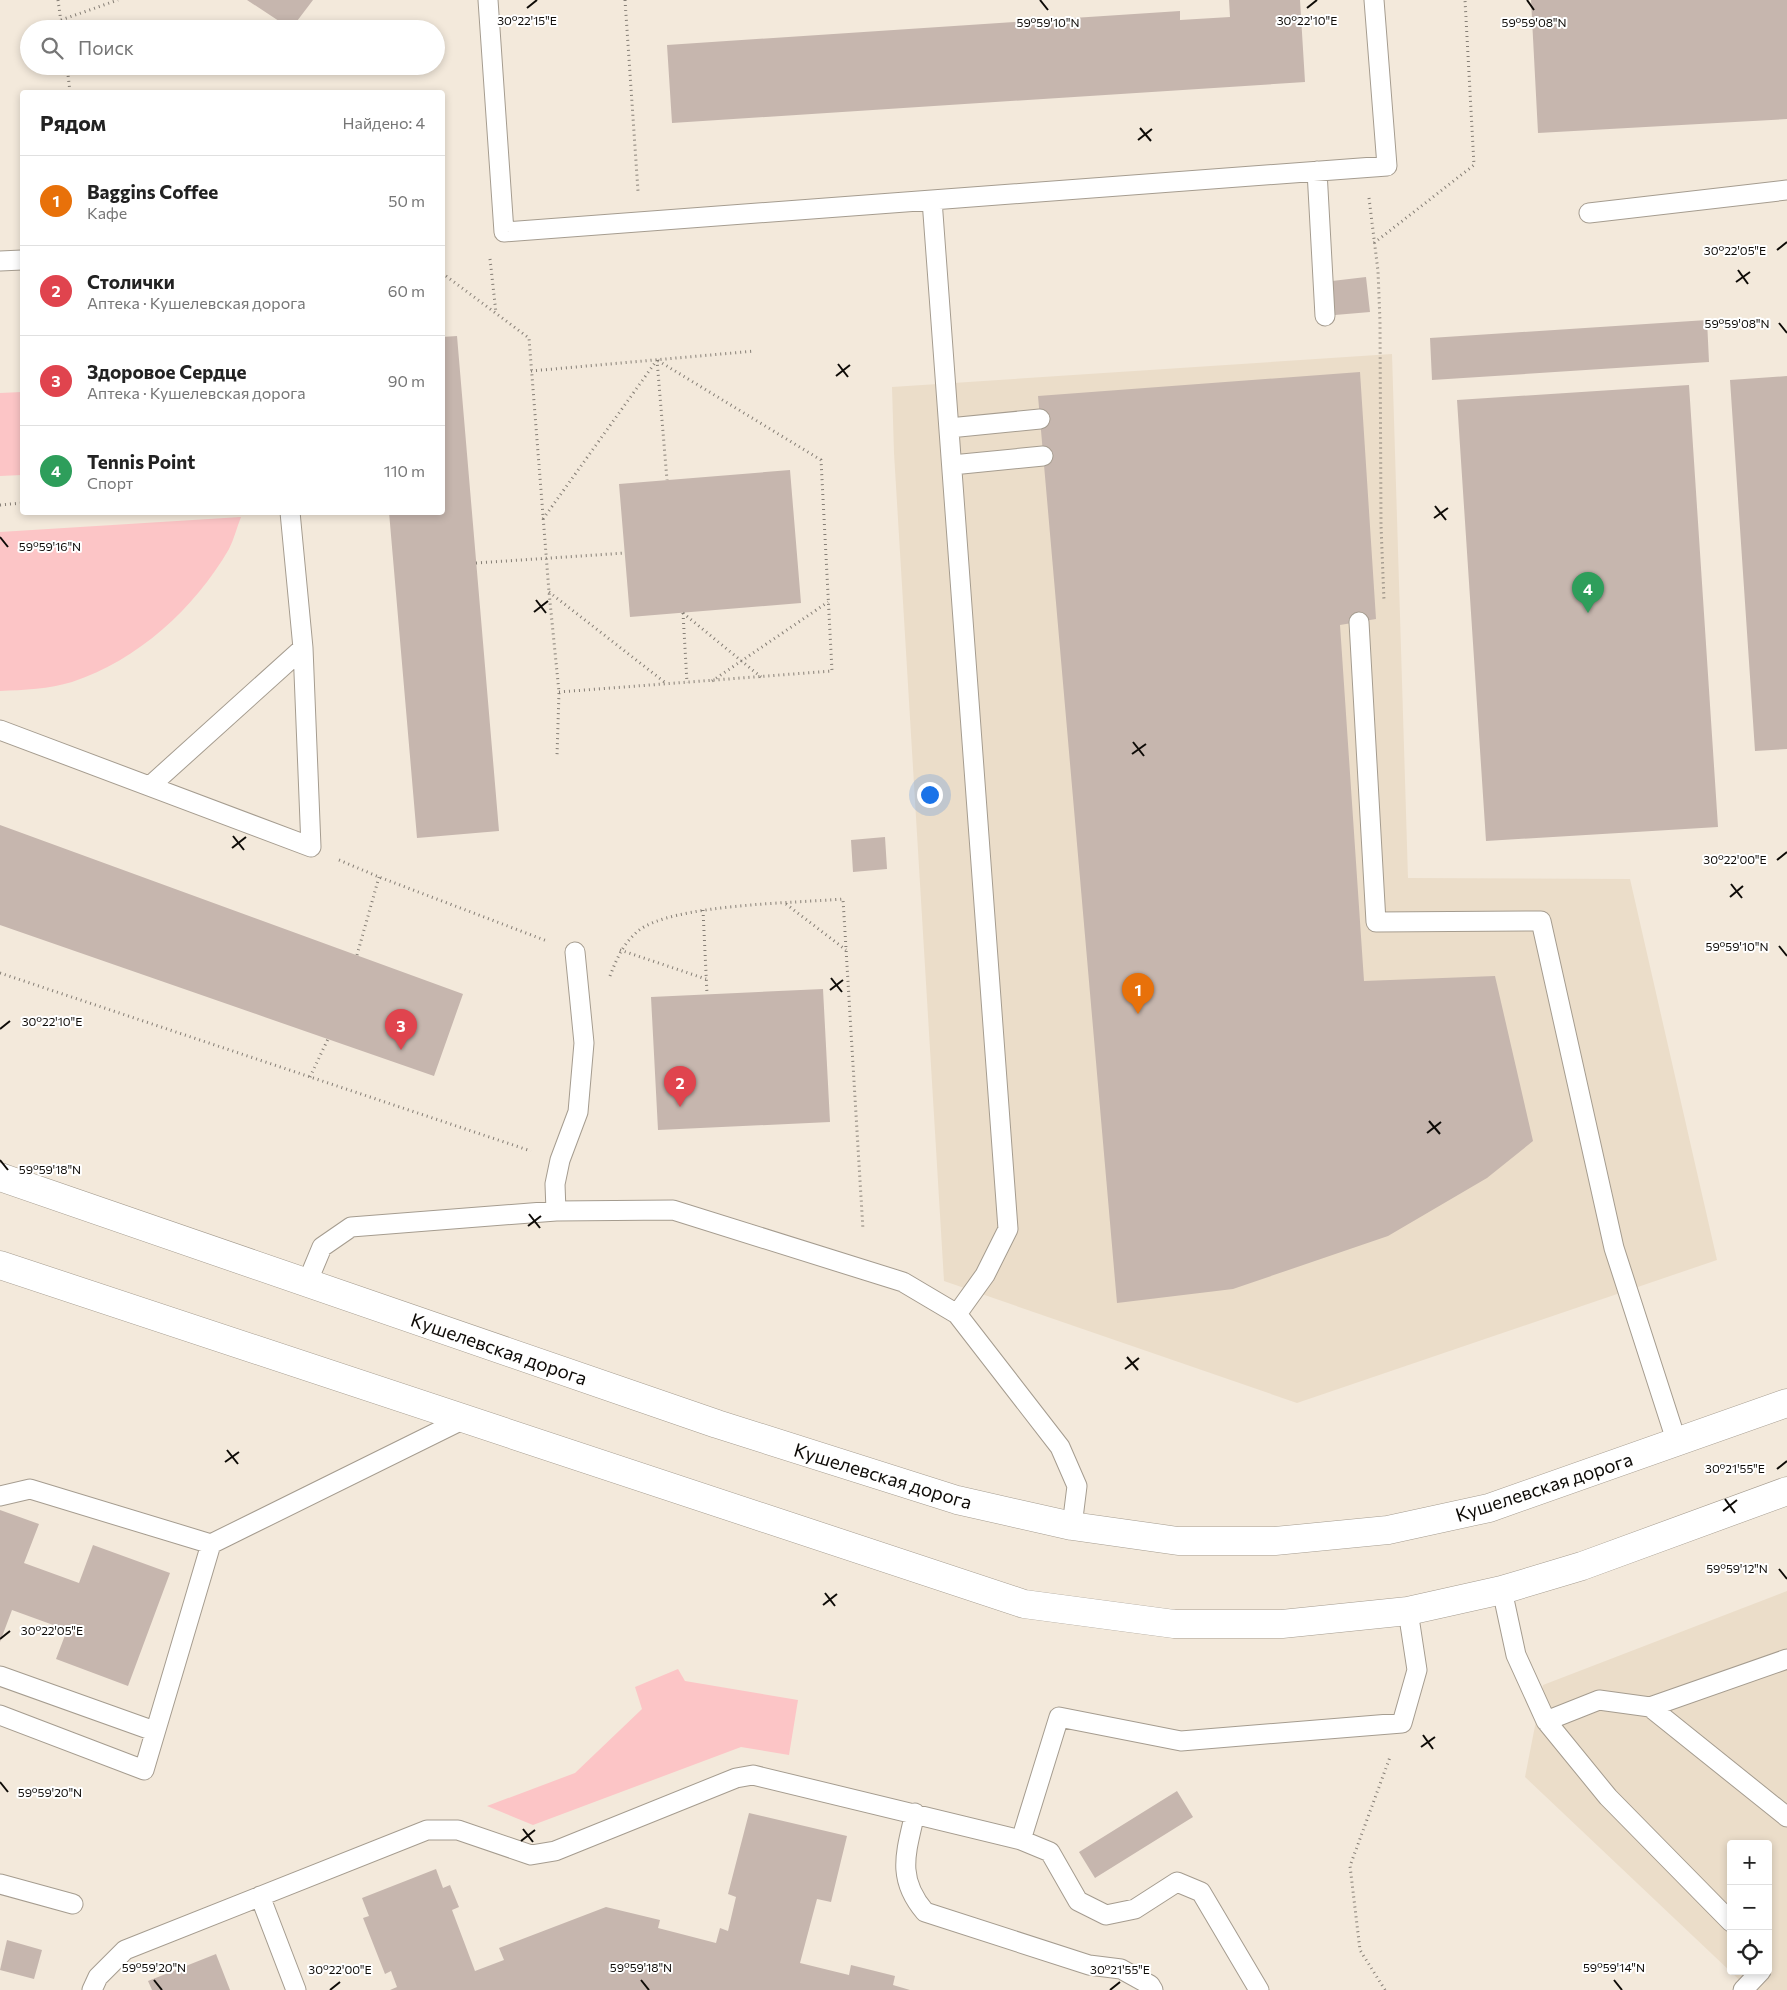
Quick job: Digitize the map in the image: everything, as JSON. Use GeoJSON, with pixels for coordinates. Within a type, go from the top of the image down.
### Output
{"type":"FeatureCollection","features":[{"type":"Feature","properties":{"kind":"main road","name":"Кушелевская дорога"},"geometry":{"type":"LineString","coordinates":[[0,1177],[717,1424],[957,1500],[1072,1526],[1178,1541],[1275,1541],[1388,1530],[1489,1508],[1787,1403]]}},
{"type":"Feature","properties":{"kind":"main road"},"geometry":{"type":"LineString","coordinates":[[0,1265],[1024,1604],[1174,1624],[1282,1624],[1408,1612],[1502,1590],[1582,1566],[1787,1491]]}},
{"type":"Feature","properties":{"kind":"lane"},"geometry":{"type":"LineString","coordinates":[[488,0],[504,232],[1387,166],[1374,0]]}},
{"type":"Feature","properties":{"kind":"lane"},"geometry":{"type":"LineString","coordinates":[[1317,171],[1326,316]]}},
{"type":"Feature","properties":{"kind":"lane"},"geometry":{"type":"LineString","coordinates":[[1589,213],[1787,190]]}},
{"type":"Feature","properties":{"kind":"lane"},"geometry":{"type":"LineString","coordinates":[[932,200],[1008,1229],[984,1275],[957,1314]]}},
{"type":"Feature","properties":{"kind":"lane"},"geometry":{"type":"LineString","coordinates":[[0,261],[20,260]]}},
{"type":"Feature","properties":{"kind":"lane"},"geometry":{"type":"LineString","coordinates":[[949,428],[1040,419]]}},
{"type":"Feature","properties":{"kind":"lane"},"geometry":{"type":"LineString","coordinates":[[952,465],[1043,456]]}},
{"type":"Feature","properties":{"kind":"lane"},"geometry":{"type":"LineString","coordinates":[[0,730],[310,847],[303,648],[290,515]]}},
{"type":"Feature","properties":{"kind":"lane"},"geometry":{"type":"LineString","coordinates":[[1359,622],[1376,922],[1541,921],[1614,1248],[1677,1443]]}},
{"type":"Feature","properties":{"kind":"lane"},"geometry":{"type":"LineString","coordinates":[[150,786],[303,648]]}},
{"type":"Feature","properties":{"kind":"lane"},"geometry":{"type":"LineString","coordinates":[[556,1211],[555,1184],[560,1160],[578,1112],[584,1043],[575,952]]}},
{"type":"Feature","properties":{"kind":"lane"},"geometry":{"type":"LineString","coordinates":[[308,1283],[322,1247],[351,1227],[556,1211],[673,1210],[903,1282],[957,1314],[1060,1447],[1076,1486],[1072,1526]]}},
{"type":"Feature","properties":{"kind":"lane"},"geometry":{"type":"LineString","coordinates":[[0,1496],[30,1489],[211,1544],[464,1419]]}},
{"type":"Feature","properties":{"kind":"lane"},"geometry":{"type":"LineString","coordinates":[[0,1715],[144,1770],[211,1544]]}},
{"type":"Feature","properties":{"kind":"lane"},"geometry":{"type":"LineString","coordinates":[[1502,1590],[1516,1655],[1546,1721],[1608,1796],[1727,1918]]}},
{"type":"Feature","properties":{"kind":"lane"},"geometry":{"type":"LineString","coordinates":[[1021,1840],[1059,1717],[1182,1741],[1402,1723],[1417,1670],[1408,1612]]}},
{"type":"Feature","properties":{"kind":"lane"},"geometry":{"type":"LineString","coordinates":[[1546,1721],[1599,1700],[1650,1707],[1787,1659]]}},
{"type":"Feature","properties":{"kind":"lane"},"geometry":{"type":"LineString","coordinates":[[0,1676],[154,1732]]}},
{"type":"Feature","properties":{"kind":"lane"},"geometry":{"type":"LineString","coordinates":[[1650,1707],[1787,1817]]}},
{"type":"Feature","properties":{"kind":"lane"},"geometry":{"type":"LineString","coordinates":[[92,1990],[98,1977],[125,1950],[427,1830],[458,1830],[531,1855],[555,1851],[736,1778],[753,1775],[1021,1840],[1050,1852],[1078,1901],[1106,1915],[1134,1909],[1177,1882],[1202,1892],[1259,1990]]}},
{"type":"Feature","properties":{"kind":"lane"},"geometry":{"type":"LineString","coordinates":[[915,1813],[905,1859],[906,1880],[913,1898],[925,1912],[1089,1965],[1121,1968],[1150,1985],[1152,1990]]}},
{"type":"Feature","properties":{"kind":"lane"},"geometry":{"type":"LineString","coordinates":[[0,1884],[73,1904]]}},
{"type":"Feature","properties":{"kind":"lane"},"geometry":{"type":"LineString","coordinates":[[260,1896],[296,1990]]}},
{"type":"Feature","properties":{"kind":"lane"},"geometry":{"type":"LineString","coordinates":[[1743,1990],[1757,1975]]}},
{"type":"Feature","properties":{"kind":"path"},"geometry":{"type":"LineString","coordinates":[[58,0],[61,20],[118,0]]}},
{"type":"Feature","properties":{"kind":"path"},"geometry":{"type":"LineString","coordinates":[[624,0],[641,222]]}},
{"type":"Feature","properties":{"kind":"path"},"geometry":{"type":"LineString","coordinates":[[1374,243],[1474,165],[1466,0]]}},
{"type":"Feature","properties":{"kind":"path"},"geometry":{"type":"LineString","coordinates":[[68,75],[70,90]]}},
{"type":"Feature","properties":{"kind":"path"},"geometry":{"type":"LineString","coordinates":[[1366,168],[1380,322],[1381,526],[1384,605]]}},
{"type":"Feature","properties":{"kind":"path"},"geometry":{"type":"LineString","coordinates":[[445,275],[530,338],[546,558],[559,692],[557,756]]}},
{"type":"Feature","properties":{"kind":"path"},"geometry":{"type":"LineString","coordinates":[[531,371],[755,351]]}},
{"type":"Feature","properties":{"kind":"path"},"geometry":{"type":"LineString","coordinates":[[657,360],[668,480]]}},
{"type":"Feature","properties":{"kind":"path"},"geometry":{"type":"LineString","coordinates":[[543,520],[657,360]]}},
{"type":"Feature","properties":{"kind":"path"},"geometry":{"type":"LineString","coordinates":[[559,692],[832,671],[822,460],[657,360]]}},
{"type":"Feature","properties":{"kind":"path"},"geometry":{"type":"LineString","coordinates":[[0,505],[20,503]]}},
{"type":"Feature","properties":{"kind":"path"},"geometry":{"type":"LineString","coordinates":[[476,563],[625,553]]}},
{"type":"Feature","properties":{"kind":"path"},"geometry":{"type":"LineString","coordinates":[[549,592],[668,685]]}},
{"type":"Feature","properties":{"kind":"path"},"geometry":{"type":"LineString","coordinates":[[712,681],[828,602]]}},
{"type":"Feature","properties":{"kind":"path"},"geometry":{"type":"LineString","coordinates":[[687,683],[683,613],[761,677]]}},
{"type":"Feature","properties":{"kind":"path"},"geometry":{"type":"LineString","coordinates":[[310,847],[379,877],[575,952]]}},
{"type":"Feature","properties":{"kind":"path"},"geometry":{"type":"LineString","coordinates":[[357,955],[379,877]]}},
{"type":"Feature","properties":{"kind":"path"},"geometry":{"type":"LineString","coordinates":[[608,981],[620,950],[639,930],[661,920],[703,910],[843,899],[863,1230]]}},
{"type":"Feature","properties":{"kind":"path"},"geometry":{"type":"LineString","coordinates":[[786,904],[847,951]]}},
{"type":"Feature","properties":{"kind":"path"},"geometry":{"type":"LineString","coordinates":[[703,910],[708,994]]}},
{"type":"Feature","properties":{"kind":"path"},"geometry":{"type":"LineString","coordinates":[[620,950],[706,978]]}},
{"type":"Feature","properties":{"kind":"path"},"geometry":{"type":"LineString","coordinates":[[0,973],[560,1160]]}},
{"type":"Feature","properties":{"kind":"path"},"geometry":{"type":"LineString","coordinates":[[310,1077],[328,1039]]}},
{"type":"Feature","properties":{"kind":"path"},"geometry":{"type":"LineString","coordinates":[[1385,1990],[1360,1950],[1350,1866],[1402,1723]]}},
{"type":"Feature","properties":{"kind":"shaded area"},"geometry":{"type":"Polygon","coordinates":[[[1392,354],[1408,878],[1630,879],[1717,1260],[1297,1403],[944,1281],[894,453],[892,387],[1392,354]]]}},
{"type":"Feature","properties":{"kind":"shaded area"},"geometry":{"type":"Polygon","coordinates":[[[20,392],[20,475],[0,476],[0,393],[20,392]]]}},
{"type":"Feature","properties":{"kind":"shaded area"},"geometry":{"type":"Polygon","coordinates":[[[241,517],[229,549],[199,592],[162,630],[141,646],[96,672],[72,682],[45,688],[0,691],[0,532],[241,517]]]}},
{"type":"Feature","properties":{"kind":"shaded area"},"geometry":{"type":"Polygon","coordinates":[[[1787,1591],[1787,1990],[1750,1990],[1734,1975],[1772,1975],[1772,1840],[1727,1840],[1727,1968],[1525,1777],[1543,1685],[1787,1591]]]}},
{"type":"Feature","properties":{"kind":"shaded area"},"geometry":{"type":"Polygon","coordinates":[[[678,1669],[685,1681],[798,1700],[789,1755],[741,1747],[533,1825],[487,1806],[575,1773],[642,1709],[635,1687],[678,1669]]]}},
{"type":"Feature","properties":{"kind":"building"},"geometry":{"type":"Polygon","coordinates":[[[247,0],[313,0],[298,20],[277,20],[247,0]]]}},
{"type":"Feature","properties":{"kind":"building"},"geometry":{"type":"Polygon","coordinates":[[[1229,0],[1300,0],[1305,82],[672,123],[667,45],[1180,11],[1180,20],[1230,17],[1229,0]]]}},
{"type":"Feature","properties":{"kind":"building"},"geometry":{"type":"Polygon","coordinates":[[[1531,0],[1787,0],[1787,119],[1538,133],[1531,0]]]}},
{"type":"Feature","properties":{"kind":"building"},"geometry":{"type":"Polygon","coordinates":[[[1366,277],[1370,312],[1335,315],[1332,281],[1366,277]]]}},
{"type":"Feature","properties":{"kind":"building"},"geometry":{"type":"Polygon","coordinates":[[[1707,320],[1709,362],[1432,380],[1430,338],[1707,320]]]}},
{"type":"Feature","properties":{"kind":"building"},"geometry":{"type":"Polygon","coordinates":[[[457,336],[499,831],[417,838],[389,515],[445,515],[445,337],[457,336]]]}},
{"type":"Feature","properties":{"kind":"building"},"geometry":{"type":"Polygon","coordinates":[[[1360,372],[1376,619],[1340,625],[1364,981],[1495,976],[1533,1141],[1487,1178],[1388,1236],[1233,1289],[1117,1303],[1038,396],[1360,372]]]}},
{"type":"Feature","properties":{"kind":"building"},"geometry":{"type":"Polygon","coordinates":[[[1787,376],[1787,749],[1755,751],[1730,380],[1787,376]]]}},
{"type":"Feature","properties":{"kind":"building"},"geometry":{"type":"Polygon","coordinates":[[[1689,385],[1718,827],[1486,841],[1457,400],[1689,385]]]}},
{"type":"Feature","properties":{"kind":"building"},"geometry":{"type":"Polygon","coordinates":[[[790,470],[801,603],[630,617],[619,484],[790,470]]]}},
{"type":"Feature","properties":{"kind":"building"},"geometry":{"type":"Polygon","coordinates":[[[0,825],[463,994],[434,1076],[0,925],[0,825]]]}},
{"type":"Feature","properties":{"kind":"building"},"geometry":{"type":"Polygon","coordinates":[[[885,837],[887,869],[853,872],[851,840],[885,837]]]}},
{"type":"Feature","properties":{"kind":"building"},"geometry":{"type":"Polygon","coordinates":[[[823,989],[830,1122],[658,1130],[651,997],[823,989]]]}},
{"type":"Feature","properties":{"kind":"building"},"geometry":{"type":"Polygon","coordinates":[[[0,1510],[39,1524],[24,1563],[79,1583],[93,1545],[170,1573],[128,1686],[56,1659],[67,1630],[12,1610],[0,1642],[0,1510]]]}},
{"type":"Feature","properties":{"kind":"building"},"geometry":{"type":"Polygon","coordinates":[[[1177,1791],[1193,1817],[1095,1878],[1079,1852],[1177,1791]]]}},
{"type":"Feature","properties":{"kind":"building"},"geometry":{"type":"Polygon","coordinates":[[[749,1813],[847,1836],[831,1902],[817,1899],[800,1963],[849,1975],[851,1965],[895,1976],[893,1985],[910,1990],[390,1990],[397,1987],[391,1971],[385,1974],[363,1918],[369,1916],[362,1898],[436,1869],[443,1888],[450,1885],[459,1907],[452,1910],[475,1971],[504,1960],[499,1948],[606,1907],[660,1920],[658,1928],[716,1943],[720,1928],[728,1931],[736,1897],[728,1894],[749,1813]]]}},
{"type":"Feature","properties":{"kind":"building"},"geometry":{"type":"Polygon","coordinates":[[[7,1940],[42,1950],[34,1979],[0,1970],[7,1940]]]}},
{"type":"Feature","properties":{"kind":"building"},"geometry":{"type":"Polygon","coordinates":[[[216,1954],[230,1990],[152,1990],[148,1981],[216,1954]]]}},
{"type":"Feature","properties":{"kind":"place","name":"Tennis Point"},"geometry":{"type":"Point","coordinates":[1588,613]}},
{"type":"Feature","properties":{"kind":"place","name":"Baggins Coffee"},"geometry":{"type":"Point","coordinates":[1138,1014]}},
{"type":"Feature","properties":{"kind":"place","name":"Здоровое Сердце"},"geometry":{"type":"Point","coordinates":[401,1050]}},
{"type":"Feature","properties":{"kind":"place","name":"Столички"},"geometry":{"type":"Point","coordinates":[680,1107]}}]}
